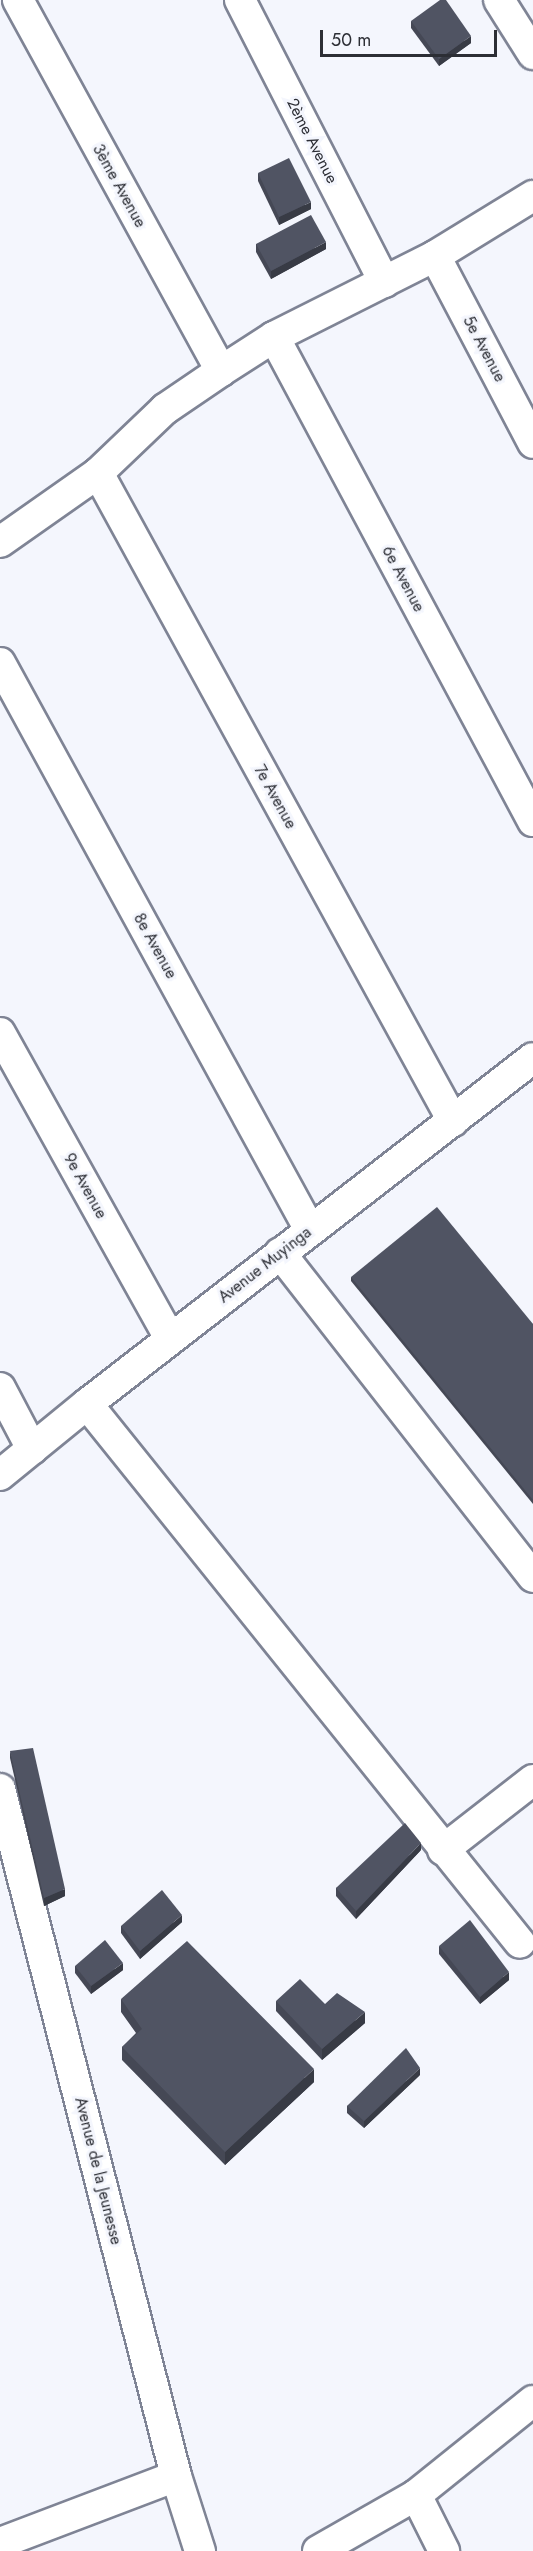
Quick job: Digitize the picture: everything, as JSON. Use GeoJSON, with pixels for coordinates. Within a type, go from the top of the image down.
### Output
{"type":"FeatureCollection","features":[{"type":"Feature","properties":{"kind":"street","name":"3ème Avenue"},"geometry":{"type":"LineString","coordinates":[[18,0],[220,371]]}},
{"type":"Feature","properties":{"kind":"street","name":"2ème Avenue"},"geometry":{"type":"LineString","coordinates":[[240,0],[384,282]]}},
{"type":"Feature","properties":{"kind":"street"},"geometry":{"type":"LineString","coordinates":[[499,0],[533,54]]}},
{"type":"Feature","properties":{"kind":"street"},"geometry":{"type":"LineString","coordinates":[[0,542],[98,473],[165,409],[220,371],[274,337],[435,256],[533,196]]}},
{"type":"Feature","properties":{"kind":"street","name":"5e Avenue"},"geometry":{"type":"LineString","coordinates":[[435,256],[533,443]]}},
{"type":"Feature","properties":{"kind":"street","name":"6e Avenue"},"geometry":{"type":"LineString","coordinates":[[274,337],[533,821]]}},
{"type":"Feature","properties":{"kind":"street","name":"7e Avenue"},"geometry":{"type":"LineString","coordinates":[[98,473],[453,1121]]}},
{"type":"Feature","properties":{"kind":"street","name":"8e Avenue"},"geometry":{"type":"LineString","coordinates":[[0,663],[310,1230]]}},
{"type":"Feature","properties":{"kind":"street","name":"9e Avenue"},"geometry":{"type":"LineString","coordinates":[[0,1033],[170,1339]]}},
{"type":"Feature","properties":{"kind":"street","name":"Avenue Muyinga"},"geometry":{"type":"LineString","coordinates":[[0,1475],[170,1339],[533,1058]]}},
{"type":"Feature","properties":{"kind":"street"},"geometry":{"type":"LineString","coordinates":[[280,1253],[533,1577]]}},
{"type":"Feature","properties":{"kind":"street"},"geometry":{"type":"LineString","coordinates":[[0,1388],[32,1449]]}},
{"type":"Feature","properties":{"kind":"street"},"geometry":{"type":"LineString","coordinates":[[87,1404],[519,1943]]}},
{"type":"Feature","properties":{"kind":"street"},"geometry":{"type":"LineString","coordinates":[[443,1850],[533,1780]]}},
{"type":"Feature","properties":{"kind":"street","name":"Avenue de la Jeunesse"},"geometry":{"type":"LineString","coordinates":[[0,1789],[176,2476],[200,2551]]}},
{"type":"Feature","properties":{"kind":"street"},"geometry":{"type":"LineString","coordinates":[[318,2551],[416,2495],[533,2402]]}},
{"type":"Feature","properties":{"kind":"street"},"geometry":{"type":"LineString","coordinates":[[0,2543],[176,2476]]}},
{"type":"Feature","properties":{"kind":"street"},"geometry":{"type":"LineString","coordinates":[[416,2495],[444,2551]]}},
{"type":"Feature","properties":{"kind":"building"},"geometry":{"type":"Polygon","coordinates":[[[440,0],[446,0],[471,36],[439,59],[411,21],[440,0]]]}},
{"type":"Feature","properties":{"kind":"building"},"geometry":{"type":"Polygon","coordinates":[[[289,158],[311,202],[279,217],[258,173],[289,158]]]}},
{"type":"Feature","properties":{"kind":"building"},"geometry":{"type":"Polygon","coordinates":[[[311,215],[326,242],[271,271],[256,244],[311,215]]]}},
{"type":"Feature","properties":{"kind":"building"},"geometry":{"type":"Polygon","coordinates":[[[437,1207],[533,1324],[533,1500],[351,1277],[437,1207]]]}},
{"type":"Feature","properties":{"kind":"building"},"geometry":{"type":"Polygon","coordinates":[[[33,1748],[65,1889],[44,1898],[10,1751],[33,1748]]]}},
{"type":"Feature","properties":{"kind":"building"},"geometry":{"type":"Polygon","coordinates":[[[405,1823],[421,1843],[356,1911],[336,1888],[405,1823]]]}},
{"type":"Feature","properties":{"kind":"building"},"geometry":{"type":"Polygon","coordinates":[[[162,1890],[182,1915],[140,1951],[121,1926],[162,1890]]]}},
{"type":"Feature","properties":{"kind":"building"},"geometry":{"type":"Polygon","coordinates":[[[470,1920],[509,1972],[480,1997],[439,1946],[470,1920]]]}},
{"type":"Feature","properties":{"kind":"building"},"geometry":{"type":"Polygon","coordinates":[[[105,1940],[123,1963],[91,1986],[75,1966],[105,1940]]]}},
{"type":"Feature","properties":{"kind":"building"},"geometry":{"type":"Polygon","coordinates":[[[187,1941],[314,2069],[225,2152],[122,2047],[142,2029],[121,1999],[187,1941]]]}},
{"type":"Feature","properties":{"kind":"building"},"geometry":{"type":"Polygon","coordinates":[[[300,1979],[325,2004],[337,1993],[365,2012],[322,2049],[276,2001],[300,1979]]]}},
{"type":"Feature","properties":{"kind":"building"},"geometry":{"type":"Polygon","coordinates":[[[406,2048],[420,2068],[364,2121],[347,2106],[406,2048]]]}}]}
